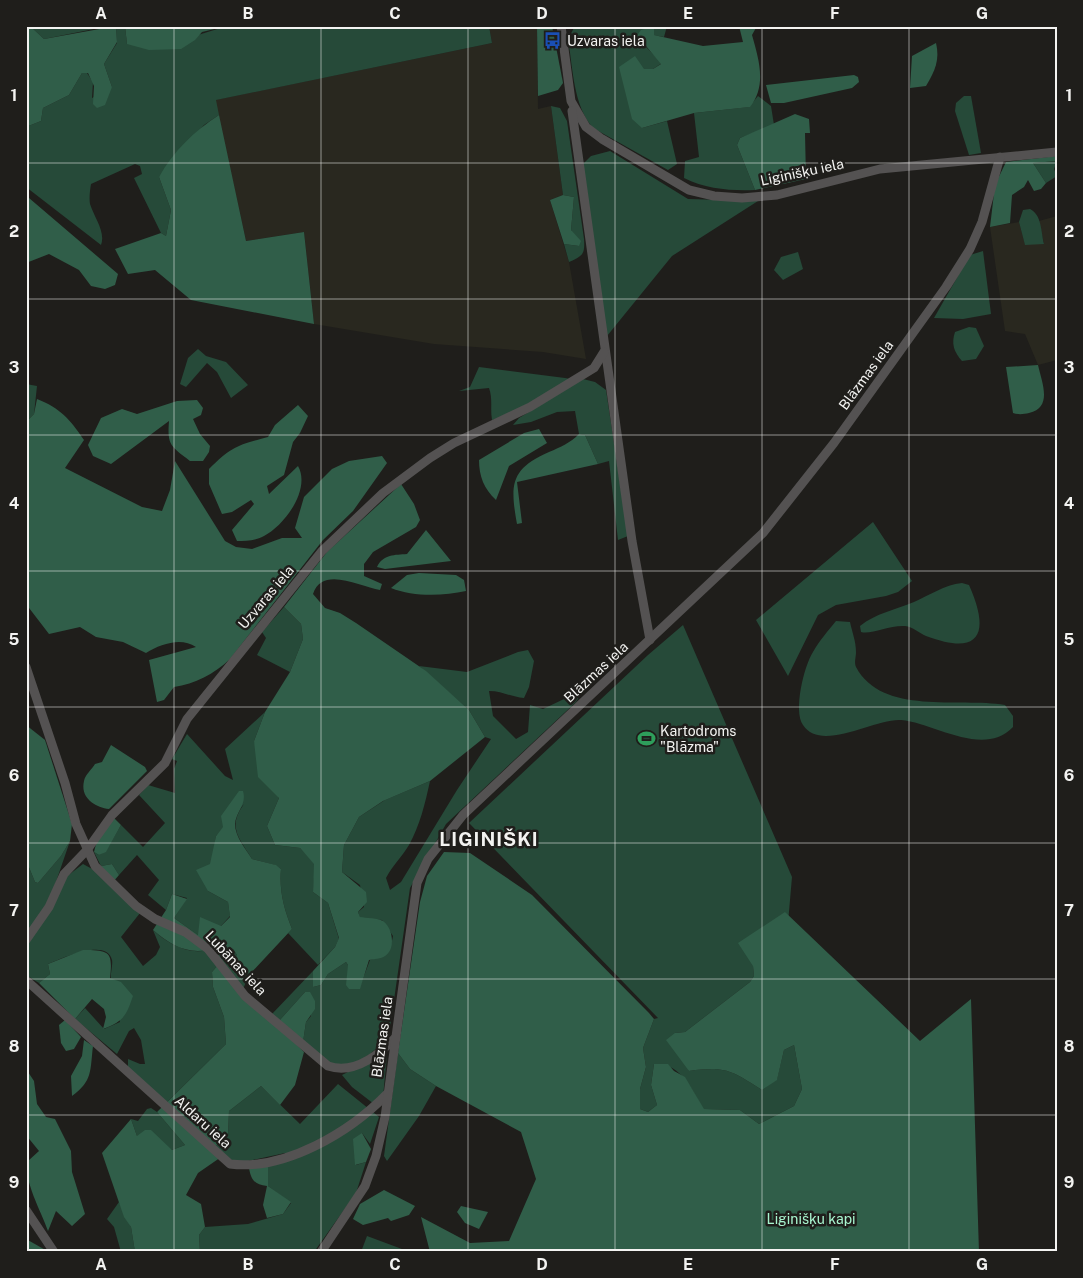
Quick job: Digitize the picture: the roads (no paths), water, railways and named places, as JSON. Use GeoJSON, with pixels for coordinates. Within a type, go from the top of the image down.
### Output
{"type":"FeatureCollection","features":[{"type":"Feature","properties":{"kind":"street","name":"Liginišķu iela"},"geometry":{"type":"LineString","coordinates":[[561,26],[571,101],[586,127],[602,139],[689,190],[714,196],[742,198],[778,194],[880,169],[1057,152]]}},
{"type":"Feature","properties":{"kind":"street"},"geometry":{"type":"LineString","coordinates":[[571,101],[604,352],[632,541],[650,640]]}},
{"type":"Feature","properties":{"kind":"street","name":"Blāzmas iela"},"geometry":{"type":"LineString","coordinates":[[321,1252],[365,1186],[378,1146],[385,1117],[417,883],[428,858],[463,815],[763,533],[834,443],[946,287],[970,249],[982,222],[1000,157]]}},
{"type":"Feature","properties":{"kind":"street","name":"Uzvaras iela"},"geometry":{"type":"LineString","coordinates":[[26,940],[49,907],[64,874],[87,850],[112,816],[165,763],[187,720],[322,550],[383,493],[430,458],[454,443],[530,407],[594,368],[604,352]]}},
{"type":"Feature","properties":{"kind":"street","name":"Lubānas iela"},"geometry":{"type":"LineString","coordinates":[[26,668],[65,783],[76,824],[95,866],[113,886],[149,914],[185,932],[208,949],[245,996],[328,1066],[339,1070],[358,1065],[384,1050],[396,1037]]}},
{"type":"Feature","properties":{"kind":"street","name":"Aldaru iela"},"geometry":{"type":"LineString","coordinates":[[26,980],[230,1164],[244,1166],[273,1160],[333,1137],[363,1116],[387,1094]]}},
{"type":"Feature","properties":{"kind":"street"},"geometry":{"type":"LineString","coordinates":[[26,1210],[54,1252]]}},
{"type":"Feature","properties":{"kind":"place","name":"Uzvaras iela"},"geometry":{"type":"Point","coordinates":[553,41]}},
{"type":"Feature","properties":{"kind":"place","name":"Kartodroms \"Blāzma\""},"geometry":{"type":"Point","coordinates":[646,739]}},
{"type":"Feature","properties":{"kind":"district","name":"LIGINIŠKI"},"geometry":{"type":"Point","coordinates":[489,839]}},
{"type":"Feature","properties":{"kind":"park label","name":"Liginišķu kapi"},"geometry":{"type":"Point","coordinates":[811,1219]}}]}
